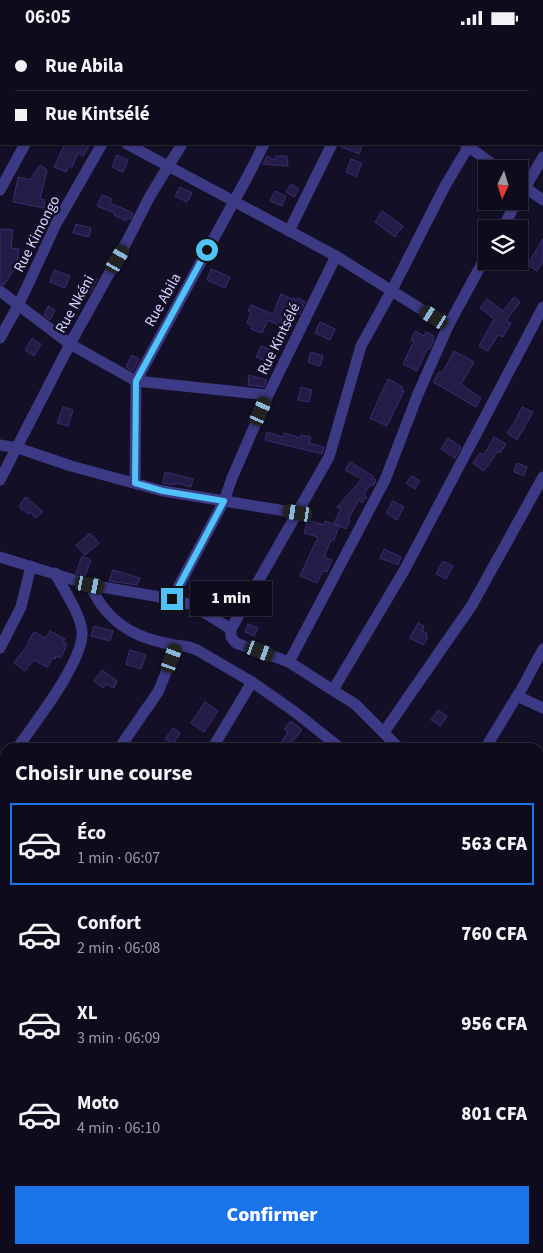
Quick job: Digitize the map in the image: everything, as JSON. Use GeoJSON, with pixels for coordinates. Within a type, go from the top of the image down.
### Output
{"type":"FeatureCollection","features":[{"type":"Feature","properties":{"kind":"street"},"geometry":{"type":"LineString","coordinates":[[0,190],[24,145]]}},
{"type":"Feature","properties":{"kind":"street","name":"Rue Kimongo"},"geometry":{"type":"LineString","coordinates":[[0,338],[19,304],[56,224],[101,145]]}},
{"type":"Feature","properties":{"kind":"street"},"geometry":{"type":"LineString","coordinates":[[129,145],[336,255],[448,326]]}},
{"type":"Feature","properties":{"kind":"street","name":"Rue Nkéni"},"geometry":{"type":"LineString","coordinates":[[0,481],[70,344],[150,196],[181,145]]}},
{"type":"Feature","properties":{"kind":"street","name":"Rue Abila"},"geometry":{"type":"LineString","coordinates":[[135,483],[136,381],[264,145]]}},
{"type":"Feature","properties":{"kind":"street"},"geometry":{"type":"LineString","coordinates":[[289,231],[332,145]]}},
{"type":"Feature","properties":{"kind":"street"},"geometry":{"type":"LineString","coordinates":[[394,743],[355,704],[289,662],[236,643],[231,637],[231,629],[329,457],[361,346],[445,186],[468,145],[487,160]]}},
{"type":"Feature","properties":{"kind":"street"},"geometry":{"type":"LineString","coordinates":[[528,180],[543,157]]}},
{"type":"Feature","properties":{"kind":"street"},"geometry":{"type":"LineString","coordinates":[[528,193],[543,200]]}},
{"type":"Feature","properties":{"kind":"street","name":"Rue Kintsélé"},"geometry":{"type":"LineString","coordinates":[[172,599],[224,501],[268,395],[336,255]]}},
{"type":"Feature","properties":{"kind":"street"},"geometry":{"type":"LineString","coordinates":[[289,662],[385,480],[418,394],[448,326],[479,270]]}},
{"type":"Feature","properties":{"kind":"street"},"geometry":{"type":"LineString","coordinates":[[0,291],[70,344],[136,381],[268,395]]}},
{"type":"Feature","properties":{"kind":"street"},"geometry":{"type":"LineString","coordinates":[[333,690],[405,569],[543,307]]}},
{"type":"Feature","properties":{"kind":"street"},"geometry":{"type":"LineString","coordinates":[[0,445],[18,448],[71,466],[163,491],[298,513]]}},
{"type":"Feature","properties":{"kind":"street"},"geometry":{"type":"LineString","coordinates":[[384,732],[472,605],[543,477]]}},
{"type":"Feature","properties":{"kind":"street"},"geometry":{"type":"LineString","coordinates":[[0,557],[90,585],[172,599],[199,607],[205,613],[231,629]]}},
{"type":"Feature","properties":{"kind":"street"},"geometry":{"type":"LineString","coordinates":[[0,648],[21,607],[31,566]]}},
{"type":"Feature","properties":{"kind":"street"},"geometry":{"type":"LineString","coordinates":[[21,743],[61,685],[81,646],[82,632],[80,620],[54,573]]}},
{"type":"Feature","properties":{"kind":"street"},"geometry":{"type":"LineString","coordinates":[[90,585],[95,596],[108,614],[125,629],[143,638],[197,650],[252,683],[295,712],[334,743]]}},
{"type":"Feature","properties":{"kind":"street"},"geometry":{"type":"LineString","coordinates":[[123,743],[158,692],[176,646]]}},
{"type":"Feature","properties":{"kind":"street"},"geometry":{"type":"LineString","coordinates":[[488,743],[543,649]]}},
{"type":"Feature","properties":{"kind":"street"},"geometry":{"type":"LineString","coordinates":[[217,743],[252,683]]}},
{"type":"Feature","properties":{"kind":"street"},"geometry":{"type":"LineString","coordinates":[[517,696],[543,707]]}},
{"type":"Feature","properties":{"kind":"building"},"geometry":{"type":"Polygon","coordinates":[[[65,145],[89,145],[83,156],[78,153],[72,167],[69,166],[66,172],[54,167],[65,145]]]}},
{"type":"Feature","properties":{"kind":"building"},"geometry":{"type":"Polygon","coordinates":[[[339,145],[363,145],[359,154],[339,145]]]}},
{"type":"Feature","properties":{"kind":"building"},"geometry":{"type":"Polygon","coordinates":[[[117,155],[128,160],[123,172],[112,167],[117,155]]]}},
{"type":"Feature","properties":{"kind":"building"},"geometry":{"type":"Polygon","coordinates":[[[267,156],[276,160],[276,156],[287,156],[288,166],[263,164],[267,156]]]}},
{"type":"Feature","properties":{"kind":"building"},"geometry":{"type":"Polygon","coordinates":[[[351,159],[362,163],[356,177],[346,172],[351,159]]]}},
{"type":"Feature","properties":{"kind":"building"},"geometry":{"type":"Polygon","coordinates":[[[40,165],[47,170],[40,199],[45,200],[44,208],[13,202],[18,177],[30,180],[40,165]]]}},
{"type":"Feature","properties":{"kind":"building"},"geometry":{"type":"Polygon","coordinates":[[[291,184],[299,189],[294,197],[286,192],[291,184]]]}},
{"type":"Feature","properties":{"kind":"building"},"geometry":{"type":"Polygon","coordinates":[[[180,187],[192,193],[187,202],[175,196],[180,187]]]}},
{"type":"Feature","properties":{"kind":"building"},"geometry":{"type":"Polygon","coordinates":[[[275,191],[286,196],[282,206],[270,201],[275,191]]]}},
{"type":"Feature","properties":{"kind":"building"},"geometry":{"type":"Polygon","coordinates":[[[102,195],[112,199],[110,203],[133,213],[130,219],[127,218],[126,221],[114,215],[115,213],[97,206],[102,195]]]}},
{"type":"Feature","properties":{"kind":"building"},"geometry":{"type":"Polygon","coordinates":[[[382,211],[403,226],[395,237],[375,222],[382,211]]]}},
{"type":"Feature","properties":{"kind":"building"},"geometry":{"type":"Polygon","coordinates":[[[76,224],[91,228],[89,237],[73,233],[76,224]]]}},
{"type":"Feature","properties":{"kind":"building"},"geometry":{"type":"Polygon","coordinates":[[[0,229],[13,230],[11,248],[19,249],[16,267],[4,285],[0,284],[0,229]]]}},
{"type":"Feature","properties":{"kind":"building"},"geometry":{"type":"Polygon","coordinates":[[[543,239],[543,262],[537,271],[528,266],[543,239]]]}},
{"type":"Feature","properties":{"kind":"building"},"geometry":{"type":"Polygon","coordinates":[[[211,269],[230,277],[225,288],[207,280],[211,269]]]}},
{"type":"Feature","properties":{"kind":"building"},"geometry":{"type":"Polygon","coordinates":[[[54,270],[70,276],[65,288],[50,282],[54,270]]]}},
{"type":"Feature","properties":{"kind":"building"},"geometry":{"type":"Polygon","coordinates":[[[88,276],[97,279],[90,293],[82,290],[88,276]]]}},
{"type":"Feature","properties":{"kind":"building"},"geometry":{"type":"Polygon","coordinates":[[[281,294],[292,299],[297,300],[298,298],[305,302],[299,315],[291,310],[282,327],[268,320],[262,333],[251,329],[252,326],[247,323],[251,312],[248,311],[251,305],[273,314],[281,294]]]}},
{"type":"Feature","properties":{"kind":"building"},"geometry":{"type":"Polygon","coordinates":[[[514,297],[520,302],[506,321],[511,323],[503,337],[498,335],[488,351],[479,346],[494,319],[480,308],[487,299],[503,311],[514,297]]]}},
{"type":"Feature","properties":{"kind":"building"},"geometry":{"type":"Polygon","coordinates":[[[48,306],[55,310],[50,320],[44,315],[48,306]]]}},
{"type":"Feature","properties":{"kind":"building"},"geometry":{"type":"Polygon","coordinates":[[[320,322],[335,329],[330,340],[315,333],[320,322]]]}},
{"type":"Feature","properties":{"kind":"building"},"geometry":{"type":"Polygon","coordinates":[[[415,331],[424,336],[426,332],[434,336],[430,349],[428,348],[417,371],[403,364],[414,341],[411,340],[415,331]]]}},
{"type":"Feature","properties":{"kind":"building"},"geometry":{"type":"Polygon","coordinates":[[[32,338],[41,344],[34,356],[25,350],[32,338]]]}},
{"type":"Feature","properties":{"kind":"building"},"geometry":{"type":"Polygon","coordinates":[[[261,346],[270,350],[265,361],[256,357],[261,346]]]}},
{"type":"Feature","properties":{"kind":"building"},"geometry":{"type":"Polygon","coordinates":[[[454,351],[474,362],[461,384],[481,398],[476,407],[433,382],[439,372],[442,373],[454,351]]]}},
{"type":"Feature","properties":{"kind":"building"},"geometry":{"type":"Polygon","coordinates":[[[311,352],[323,356],[320,366],[308,362],[311,352]]]}},
{"type":"Feature","properties":{"kind":"building"},"geometry":{"type":"Polygon","coordinates":[[[132,355],[139,359],[133,371],[126,367],[132,355]]]}},
{"type":"Feature","properties":{"kind":"building"},"geometry":{"type":"Polygon","coordinates":[[[249,375],[267,380],[264,387],[248,385],[249,375]]]}},
{"type":"Feature","properties":{"kind":"building"},"geometry":{"type":"Polygon","coordinates":[[[388,379],[403,387],[401,390],[404,391],[387,426],[370,418],[388,379]]]}},
{"type":"Feature","properties":{"kind":"building"},"geometry":{"type":"Polygon","coordinates":[[[301,387],[312,390],[309,402],[298,400],[301,387]]]}},
{"type":"Feature","properties":{"kind":"building"},"geometry":{"type":"Polygon","coordinates":[[[63,407],[73,410],[68,426],[57,423],[63,407]]]}},
{"type":"Feature","properties":{"kind":"building"},"geometry":{"type":"Polygon","coordinates":[[[522,407],[533,412],[517,440],[507,433],[518,417],[522,407]]]}},
{"type":"Feature","properties":{"kind":"building"},"geometry":{"type":"Polygon","coordinates":[[[267,432],[283,437],[284,433],[301,438],[301,435],[311,437],[309,443],[324,447],[322,454],[265,440],[267,432]]]}},
{"type":"Feature","properties":{"kind":"building"},"geometry":{"type":"Polygon","coordinates":[[[494,437],[506,444],[500,453],[498,451],[484,471],[473,463],[480,453],[484,455],[494,437]]]}},
{"type":"Feature","properties":{"kind":"building"},"geometry":{"type":"Polygon","coordinates":[[[448,438],[461,447],[455,458],[441,449],[448,438]]]}},
{"type":"Feature","properties":{"kind":"building"},"geometry":{"type":"Polygon","coordinates":[[[350,462],[373,476],[376,480],[373,486],[371,484],[364,494],[367,497],[362,503],[359,500],[348,519],[350,520],[346,529],[334,523],[341,509],[337,507],[362,479],[345,470],[350,462]]]}},
{"type":"Feature","properties":{"kind":"building"},"geometry":{"type":"Polygon","coordinates":[[[517,463],[527,467],[524,476],[514,472],[517,463]]]}},
{"type":"Feature","properties":{"kind":"building"},"geometry":{"type":"Polygon","coordinates":[[[165,472],[193,479],[191,487],[175,483],[174,485],[163,483],[165,472]]]}},
{"type":"Feature","properties":{"kind":"building"},"geometry":{"type":"Polygon","coordinates":[[[412,476],[420,481],[415,489],[406,483],[412,476]]]}},
{"type":"Feature","properties":{"kind":"building"},"geometry":{"type":"Polygon","coordinates":[[[26,497],[43,512],[35,518],[30,512],[28,514],[20,508],[20,504],[26,497]]]}},
{"type":"Feature","properties":{"kind":"building"},"geometry":{"type":"Polygon","coordinates":[[[393,501],[404,507],[397,520],[386,513],[393,501]]]}},
{"type":"Feature","properties":{"kind":"building"},"geometry":{"type":"Polygon","coordinates":[[[308,520],[324,525],[325,521],[339,526],[334,540],[331,540],[324,557],[332,560],[327,572],[323,571],[317,583],[300,576],[318,537],[304,533],[308,520]]]}},
{"type":"Feature","properties":{"kind":"building"},"geometry":{"type":"Polygon","coordinates":[[[90,533],[99,543],[85,555],[76,545],[90,533]]]}},
{"type":"Feature","properties":{"kind":"building"},"geometry":{"type":"Polygon","coordinates":[[[384,549],[401,557],[398,565],[380,558],[384,549]]]}},
{"type":"Feature","properties":{"kind":"building"},"geometry":{"type":"Polygon","coordinates":[[[82,556],[91,560],[85,576],[76,573],[82,556]]]}},
{"type":"Feature","properties":{"kind":"building"},"geometry":{"type":"Polygon","coordinates":[[[443,561],[453,566],[446,579],[436,574],[443,561]]]}},
{"type":"Feature","properties":{"kind":"building"},"geometry":{"type":"Polygon","coordinates":[[[113,570],[140,578],[137,585],[109,581],[113,570]]]}},
{"type":"Feature","properties":{"kind":"building"},"geometry":{"type":"Polygon","coordinates":[[[216,591],[231,597],[223,615],[209,606],[216,591]]]}},
{"type":"Feature","properties":{"kind":"building"},"geometry":{"type":"Polygon","coordinates":[[[418,623],[424,626],[422,631],[427,633],[426,636],[428,637],[423,645],[410,638],[418,623]]]}},
{"type":"Feature","properties":{"kind":"building"},"geometry":{"type":"Polygon","coordinates":[[[248,624],[258,628],[254,636],[245,632],[248,624]]]}},
{"type":"Feature","properties":{"kind":"building"},"geometry":{"type":"Polygon","coordinates":[[[94,626],[113,631],[110,641],[91,636],[94,626]]]}},
{"type":"Feature","properties":{"kind":"building"},"geometry":{"type":"Polygon","coordinates":[[[50,631],[65,639],[63,642],[67,644],[61,658],[56,656],[47,667],[34,660],[25,671],[14,663],[29,643],[34,632],[46,638],[50,631]]]}},
{"type":"Feature","properties":{"kind":"building"},"geometry":{"type":"Polygon","coordinates":[[[130,650],[146,655],[141,669],[126,664],[130,650]]]}},
{"type":"Feature","properties":{"kind":"building"},"geometry":{"type":"Polygon","coordinates":[[[102,670],[117,681],[114,688],[106,684],[103,688],[94,681],[102,670]]]}},
{"type":"Feature","properties":{"kind":"building"},"geometry":{"type":"Polygon","coordinates":[[[205,702],[218,711],[204,732],[191,723],[205,702]]]}},
{"type":"Feature","properties":{"kind":"building"},"geometry":{"type":"Polygon","coordinates":[[[438,710],[447,716],[440,726],[431,720],[438,710]]]}},
{"type":"Feature","properties":{"kind":"building"},"geometry":{"type":"Polygon","coordinates":[[[291,721],[302,730],[291,743],[281,743],[288,732],[284,729],[291,721]]]}},
{"type":"Feature","properties":{"kind":"building"},"geometry":{"type":"Polygon","coordinates":[[[173,728],[180,733],[174,743],[165,739],[173,728]]]}},
{"type":"Feature","properties":{"kind":"route"},"geometry":{"type":"LineString","coordinates":[[172,599],[224,501],[163,491],[135,483],[136,381],[207,250]]}}]}
